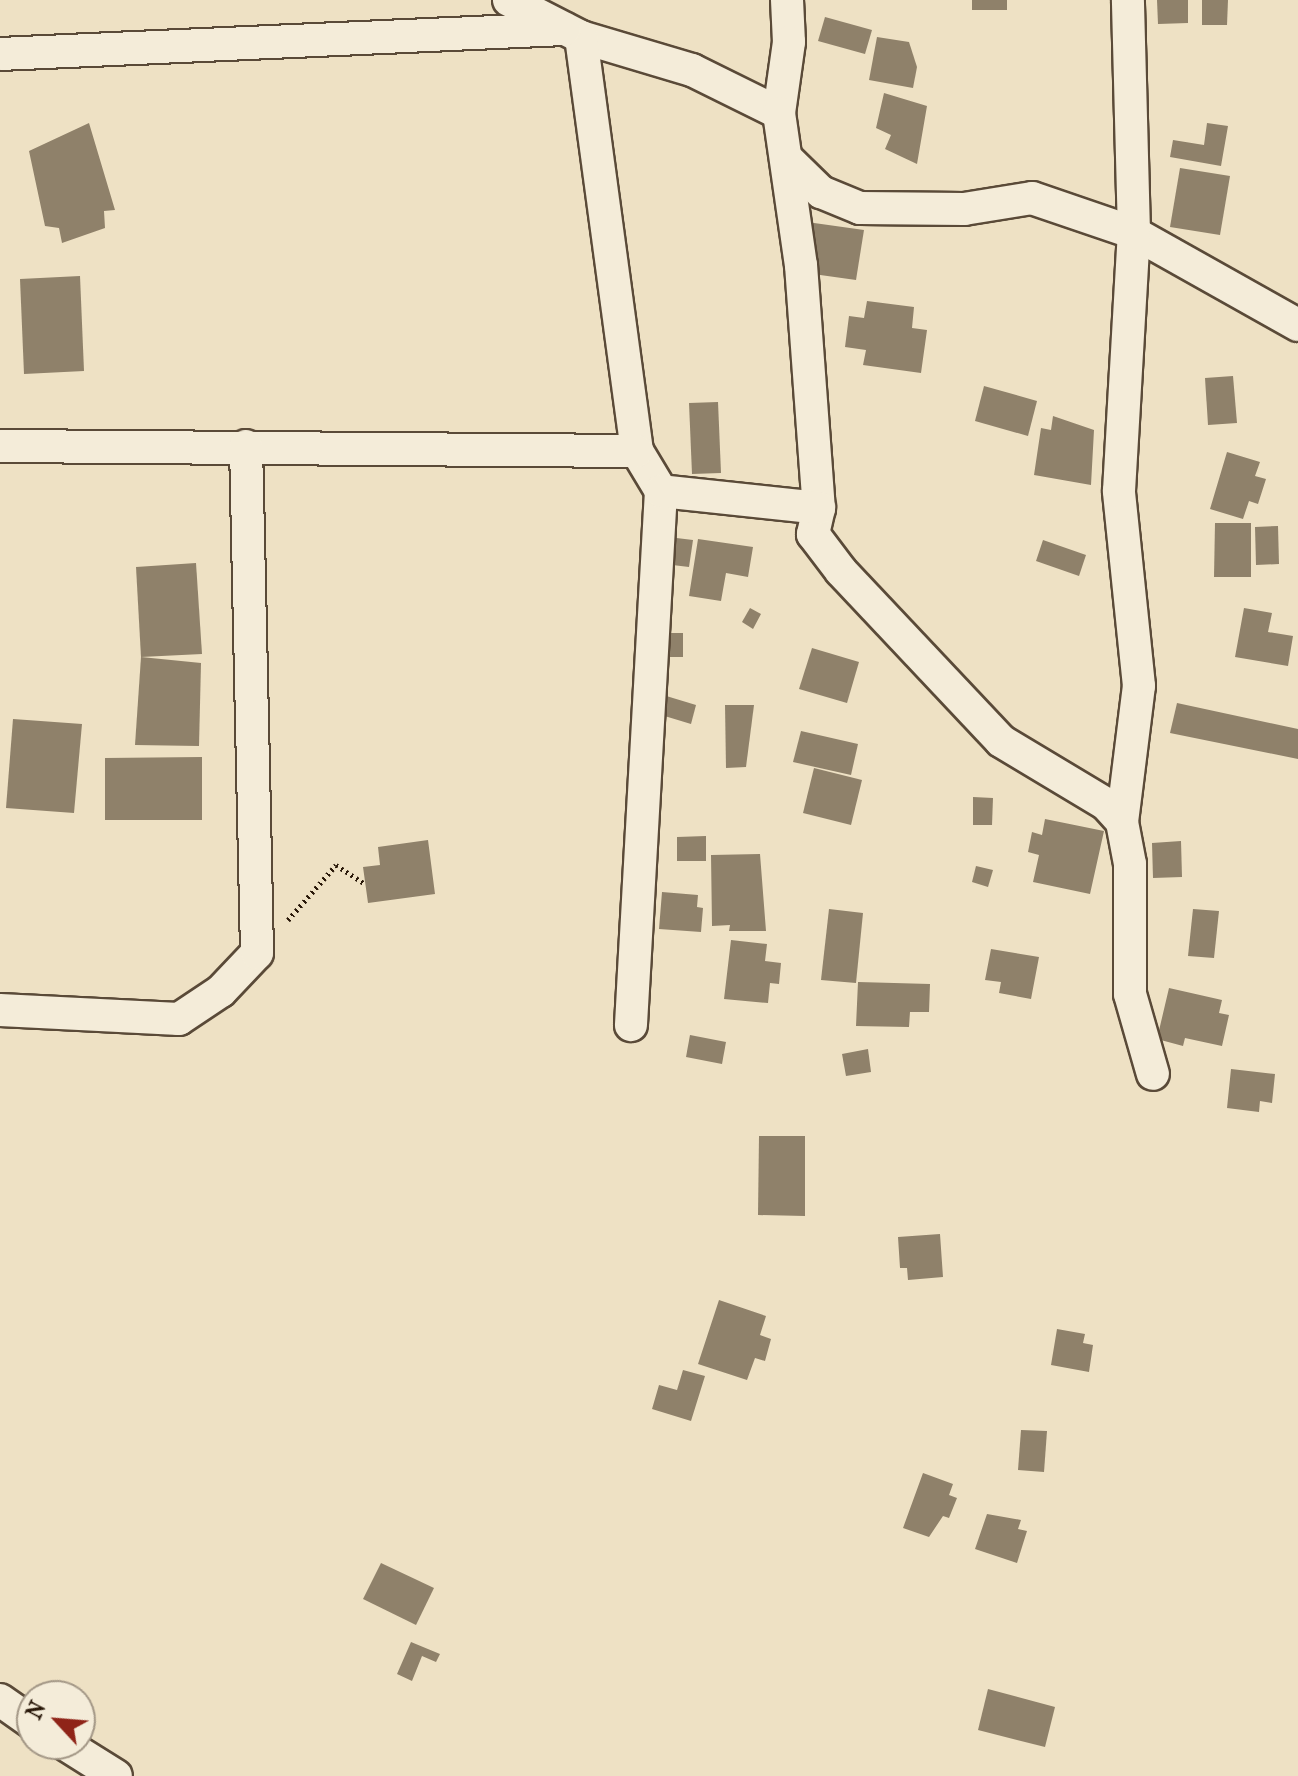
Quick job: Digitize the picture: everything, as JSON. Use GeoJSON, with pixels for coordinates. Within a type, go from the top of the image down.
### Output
{"type":"FeatureCollection","features":[{"type":"Feature","properties":{"kind":"street"},"geometry":{"type":"LineString","coordinates":[[509,0],[572,33],[692,70],[779,113]]}},
{"type":"Feature","properties":{"kind":"street"},"geometry":{"type":"LineString","coordinates":[[787,0],[789,42],[779,113],[801,265],[819,508],[813,534],[841,571],[1001,741],[1106,804],[1122,822]]}},
{"type":"Feature","properties":{"kind":"street"},"geometry":{"type":"LineString","coordinates":[[1128,0],[1134,233],[1119,491],[1139,686],[1122,822],[1130,864],[1130,994],[1153,1074]]}},
{"type":"Feature","properties":{"kind":"street"},"geometry":{"type":"LineString","coordinates":[[0,54],[572,33]]}},
{"type":"Feature","properties":{"kind":"street"},"geometry":{"type":"LineString","coordinates":[[572,33],[637,451],[661,491],[631,1025]]}},
{"type":"Feature","properties":{"kind":"street"},"geometry":{"type":"LineString","coordinates":[[786,158],[821,192],[860,208],[964,209],[1032,198],[1134,233],[1298,325]]}},
{"type":"Feature","properties":{"kind":"street"},"geometry":{"type":"LineString","coordinates":[[0,446],[637,451]]}},
{"type":"Feature","properties":{"kind":"street"},"geometry":{"type":"LineString","coordinates":[[0,1010],[179,1019],[221,991],[257,953],[246,446]]}},
{"type":"Feature","properties":{"kind":"street"},"geometry":{"type":"LineString","coordinates":[[661,491],[819,508]]}},
{"type":"Feature","properties":{"kind":"street"},"geometry":{"type":"LineString","coordinates":[[90,1760],[116,1776]]}},
{"type":"Feature","properties":{"kind":"path"},"geometry":{"type":"LineString","coordinates":[[257,953],[336,865],[364,883]]}},
{"type":"Feature","properties":{"kind":"building"},"geometry":{"type":"Polygon","coordinates":[[[972,0],[1007,0],[1007,10],[972,10],[972,0]]]}},
{"type":"Feature","properties":{"kind":"building"},"geometry":{"type":"Polygon","coordinates":[[[1157,0],[1188,0],[1188,23],[1158,24],[1157,0]]]}},
{"type":"Feature","properties":{"kind":"building"},"geometry":{"type":"Polygon","coordinates":[[[1202,0],[1228,0],[1227,25],[1202,25],[1202,0]]]}},
{"type":"Feature","properties":{"kind":"building"},"geometry":{"type":"Polygon","coordinates":[[[825,17],[872,30],[865,54],[818,41],[825,17]]]}},
{"type":"Feature","properties":{"kind":"building"},"geometry":{"type":"Polygon","coordinates":[[[877,37],[909,42],[917,67],[913,88],[869,80],[877,37]]]}},
{"type":"Feature","properties":{"kind":"building"},"geometry":{"type":"Polygon","coordinates":[[[884,93],[927,106],[917,164],[885,149],[891,135],[876,128],[884,93]]]}},
{"type":"Feature","properties":{"kind":"building"},"geometry":{"type":"Polygon","coordinates":[[[89,123],[115,210],[104,211],[105,228],[62,243],[59,228],[45,226],[29,151],[89,123]]]}},
{"type":"Feature","properties":{"kind":"building"},"geometry":{"type":"Polygon","coordinates":[[[1207,123],[1228,126],[1221,166],[1170,157],[1173,140],[1204,145],[1207,123]]]}},
{"type":"Feature","properties":{"kind":"building"},"geometry":{"type":"Polygon","coordinates":[[[1180,168],[1230,176],[1220,235],[1170,227],[1180,168]]]}},
{"type":"Feature","properties":{"kind":"building"},"geometry":{"type":"Polygon","coordinates":[[[807,222],[864,230],[856,280],[806,273],[807,222]]]}},
{"type":"Feature","properties":{"kind":"building"},"geometry":{"type":"Polygon","coordinates":[[[80,276],[84,371],[24,374],[20,279],[80,276]]]}},
{"type":"Feature","properties":{"kind":"building"},"geometry":{"type":"Polygon","coordinates":[[[867,301],[914,307],[912,328],[927,330],[921,373],[863,365],[866,350],[845,347],[849,316],[864,318],[867,301]]]}},
{"type":"Feature","properties":{"kind":"building"},"geometry":{"type":"Polygon","coordinates":[[[1233,376],[1237,423],[1208,425],[1205,378],[1233,376]]]}},
{"type":"Feature","properties":{"kind":"building"},"geometry":{"type":"Polygon","coordinates":[[[984,386],[1037,401],[1028,436],[975,421],[984,386]]]}},
{"type":"Feature","properties":{"kind":"building"},"geometry":{"type":"Polygon","coordinates":[[[718,402],[721,473],[692,474],[689,403],[718,402]]]}},
{"type":"Feature","properties":{"kind":"building"},"geometry":{"type":"Polygon","coordinates":[[[1053,416],[1094,430],[1091,485],[1034,475],[1041,428],[1051,430],[1053,416]]]}},
{"type":"Feature","properties":{"kind":"building"},"geometry":{"type":"Polygon","coordinates":[[[1227,452],[1260,462],[1255,476],[1266,479],[1258,504],[1249,501],[1243,519],[1210,509],[1227,452]]]}},
{"type":"Feature","properties":{"kind":"building"},"geometry":{"type":"Polygon","coordinates":[[[1215,523],[1251,523],[1251,577],[1214,577],[1215,523]]]}},
{"type":"Feature","properties":{"kind":"building"},"geometry":{"type":"Polygon","coordinates":[[[1278,526],[1279,564],[1256,565],[1255,527],[1278,526]]]}},
{"type":"Feature","properties":{"kind":"building"},"geometry":{"type":"Polygon","coordinates":[[[660,536],[693,540],[689,567],[656,563],[660,536]]]}},
{"type":"Feature","properties":{"kind":"building"},"geometry":{"type":"Polygon","coordinates":[[[698,539],[753,547],[748,577],[726,573],[721,601],[689,596],[698,539]]]}},
{"type":"Feature","properties":{"kind":"building"},"geometry":{"type":"Polygon","coordinates":[[[1043,540],[1086,555],[1079,576],[1036,561],[1043,540]]]}},
{"type":"Feature","properties":{"kind":"building"},"geometry":{"type":"Polygon","coordinates":[[[196,563],[202,654],[141,657],[136,567],[196,563]]]}},
{"type":"Feature","properties":{"kind":"building"},"geometry":{"type":"Polygon","coordinates":[[[750,608],[761,614],[753,629],[742,622],[750,608]]]}},
{"type":"Feature","properties":{"kind":"building"},"geometry":{"type":"Polygon","coordinates":[[[1244,608],[1272,613],[1268,632],[1293,636],[1288,666],[1235,657],[1244,608]]]}},
{"type":"Feature","properties":{"kind":"building"},"geometry":{"type":"Polygon","coordinates":[[[654,633],[683,633],[683,657],[654,657],[654,633]]]}},
{"type":"Feature","properties":{"kind":"building"},"geometry":{"type":"Polygon","coordinates":[[[812,648],[859,662],[847,703],[799,689],[812,648]]]}},
{"type":"Feature","properties":{"kind":"building"},"geometry":{"type":"Polygon","coordinates":[[[141,657],[201,663],[199,746],[135,745],[141,657]]]}},
{"type":"Feature","properties":{"kind":"building"},"geometry":{"type":"Polygon","coordinates":[[[663,695],[696,705],[691,724],[658,714],[663,695]]]}},
{"type":"Feature","properties":{"kind":"building"},"geometry":{"type":"Polygon","coordinates":[[[1177,703],[1298,729],[1298,759],[1170,733],[1177,703]]]}},
{"type":"Feature","properties":{"kind":"building"},"geometry":{"type":"Polygon","coordinates":[[[725,705],[754,705],[746,767],[726,768],[725,705]]]}},
{"type":"Feature","properties":{"kind":"building"},"geometry":{"type":"Polygon","coordinates":[[[13,719],[82,724],[74,813],[6,808],[13,719]]]}},
{"type":"Feature","properties":{"kind":"building"},"geometry":{"type":"Polygon","coordinates":[[[801,731],[858,744],[851,775],[793,762],[801,731]]]}},
{"type":"Feature","properties":{"kind":"building"},"geometry":{"type":"Polygon","coordinates":[[[202,757],[202,820],[105,820],[105,758],[202,757]]]}},
{"type":"Feature","properties":{"kind":"building"},"geometry":{"type":"Polygon","coordinates":[[[814,768],[862,780],[851,825],[803,813],[814,768]]]}},
{"type":"Feature","properties":{"kind":"building"},"geometry":{"type":"Polygon","coordinates":[[[973,797],[993,798],[992,825],[973,825],[973,797]]]}},
{"type":"Feature","properties":{"kind":"building"},"geometry":{"type":"Polygon","coordinates":[[[1045,819],[1104,831],[1090,894],[1033,882],[1039,855],[1028,852],[1032,832],[1042,835],[1045,819]]]}},
{"type":"Feature","properties":{"kind":"building"},"geometry":{"type":"Polygon","coordinates":[[[706,836],[706,861],[677,861],[677,837],[706,836]]]}},
{"type":"Feature","properties":{"kind":"building"},"geometry":{"type":"Polygon","coordinates":[[[428,840],[435,894],[368,903],[363,867],[380,865],[378,847],[428,840]]]}},
{"type":"Feature","properties":{"kind":"building"},"geometry":{"type":"Polygon","coordinates":[[[1181,841],[1182,877],[1153,878],[1152,843],[1181,841]]]}},
{"type":"Feature","properties":{"kind":"building"},"geometry":{"type":"Polygon","coordinates":[[[760,854],[766,931],[729,931],[730,925],[712,926],[711,855],[760,854]]]}},
{"type":"Feature","properties":{"kind":"building"},"geometry":{"type":"Polygon","coordinates":[[[976,866],[993,870],[988,887],[972,882],[976,866]]]}},
{"type":"Feature","properties":{"kind":"building"},"geometry":{"type":"Polygon","coordinates":[[[662,892],[698,895],[697,907],[703,908],[701,932],[659,929],[662,892]]]}},
{"type":"Feature","properties":{"kind":"building"},"geometry":{"type":"Polygon","coordinates":[[[829,909],[863,913],[856,983],[821,980],[829,909]]]}},
{"type":"Feature","properties":{"kind":"building"},"geometry":{"type":"Polygon","coordinates":[[[1193,909],[1219,911],[1214,958],[1188,956],[1193,909]]]}},
{"type":"Feature","properties":{"kind":"building"},"geometry":{"type":"Polygon","coordinates":[[[731,940],[767,944],[765,961],[781,963],[779,984],[770,983],[768,1003],[724,999],[731,940]]]}},
{"type":"Feature","properties":{"kind":"building"},"geometry":{"type":"Polygon","coordinates":[[[991,949],[1039,957],[1031,999],[999,993],[1001,982],[985,980],[991,949]]]}},
{"type":"Feature","properties":{"kind":"building"},"geometry":{"type":"Polygon","coordinates":[[[858,982],[930,984],[929,1012],[910,1012],[909,1027],[856,1026],[858,982]]]}},
{"type":"Feature","properties":{"kind":"building"},"geometry":{"type":"Polygon","coordinates":[[[1169,988],[1222,1000],[1219,1013],[1229,1015],[1222,1046],[1185,1038],[1183,1046],[1157,1039],[1169,988]]]}},
{"type":"Feature","properties":{"kind":"building"},"geometry":{"type":"Polygon","coordinates":[[[690,1035],[726,1042],[722,1064],[686,1057],[690,1035]]]}},
{"type":"Feature","properties":{"kind":"building"},"geometry":{"type":"Polygon","coordinates":[[[868,1049],[871,1072],[846,1076],[842,1054],[868,1049]]]}},
{"type":"Feature","properties":{"kind":"building"},"geometry":{"type":"Polygon","coordinates":[[[1231,1069],[1275,1074],[1272,1103],[1260,1101],[1259,1112],[1227,1108],[1231,1069]]]}},
{"type":"Feature","properties":{"kind":"building"},"geometry":{"type":"Polygon","coordinates":[[[759,1136],[805,1136],[805,1216],[758,1215],[759,1136]]]}},
{"type":"Feature","properties":{"kind":"building"},"geometry":{"type":"Polygon","coordinates":[[[940,1234],[943,1277],[908,1280],[907,1268],[900,1268],[898,1237],[940,1234]]]}},
{"type":"Feature","properties":{"kind":"building"},"geometry":{"type":"Polygon","coordinates":[[[719,1300],[766,1316],[760,1335],[771,1339],[765,1361],[755,1358],[747,1380],[698,1364],[719,1300]]]}},
{"type":"Feature","properties":{"kind":"building"},"geometry":{"type":"Polygon","coordinates":[[[1057,1329],[1085,1334],[1083,1343],[1093,1345],[1089,1372],[1051,1365],[1057,1329]]]}},
{"type":"Feature","properties":{"kind":"building"},"geometry":{"type":"Polygon","coordinates":[[[683,1370],[705,1376],[691,1421],[652,1409],[659,1385],[677,1390],[683,1370]]]}},
{"type":"Feature","properties":{"kind":"building"},"geometry":{"type":"Polygon","coordinates":[[[1021,1430],[1047,1431],[1044,1472],[1018,1470],[1021,1430]]]}},
{"type":"Feature","properties":{"kind":"building"},"geometry":{"type":"Polygon","coordinates":[[[923,1473],[953,1484],[949,1495],[957,1498],[949,1518],[943,1516],[929,1537],[903,1528],[923,1473]]]}},
{"type":"Feature","properties":{"kind":"building"},"geometry":{"type":"Polygon","coordinates":[[[987,1514],[1021,1520],[1018,1529],[1027,1531],[1017,1563],[975,1549],[987,1514]]]}},
{"type":"Feature","properties":{"kind":"building"},"geometry":{"type":"Polygon","coordinates":[[[381,1563],[434,1588],[416,1625],[363,1599],[381,1563]]]}},
{"type":"Feature","properties":{"kind":"building"},"geometry":{"type":"Polygon","coordinates":[[[411,1642],[440,1654],[436,1662],[422,1656],[412,1681],[397,1674],[411,1642]]]}},
{"type":"Feature","properties":{"kind":"building"},"geometry":{"type":"Polygon","coordinates":[[[988,1689],[1055,1707],[1045,1747],[978,1730],[988,1689]]]}}]}
